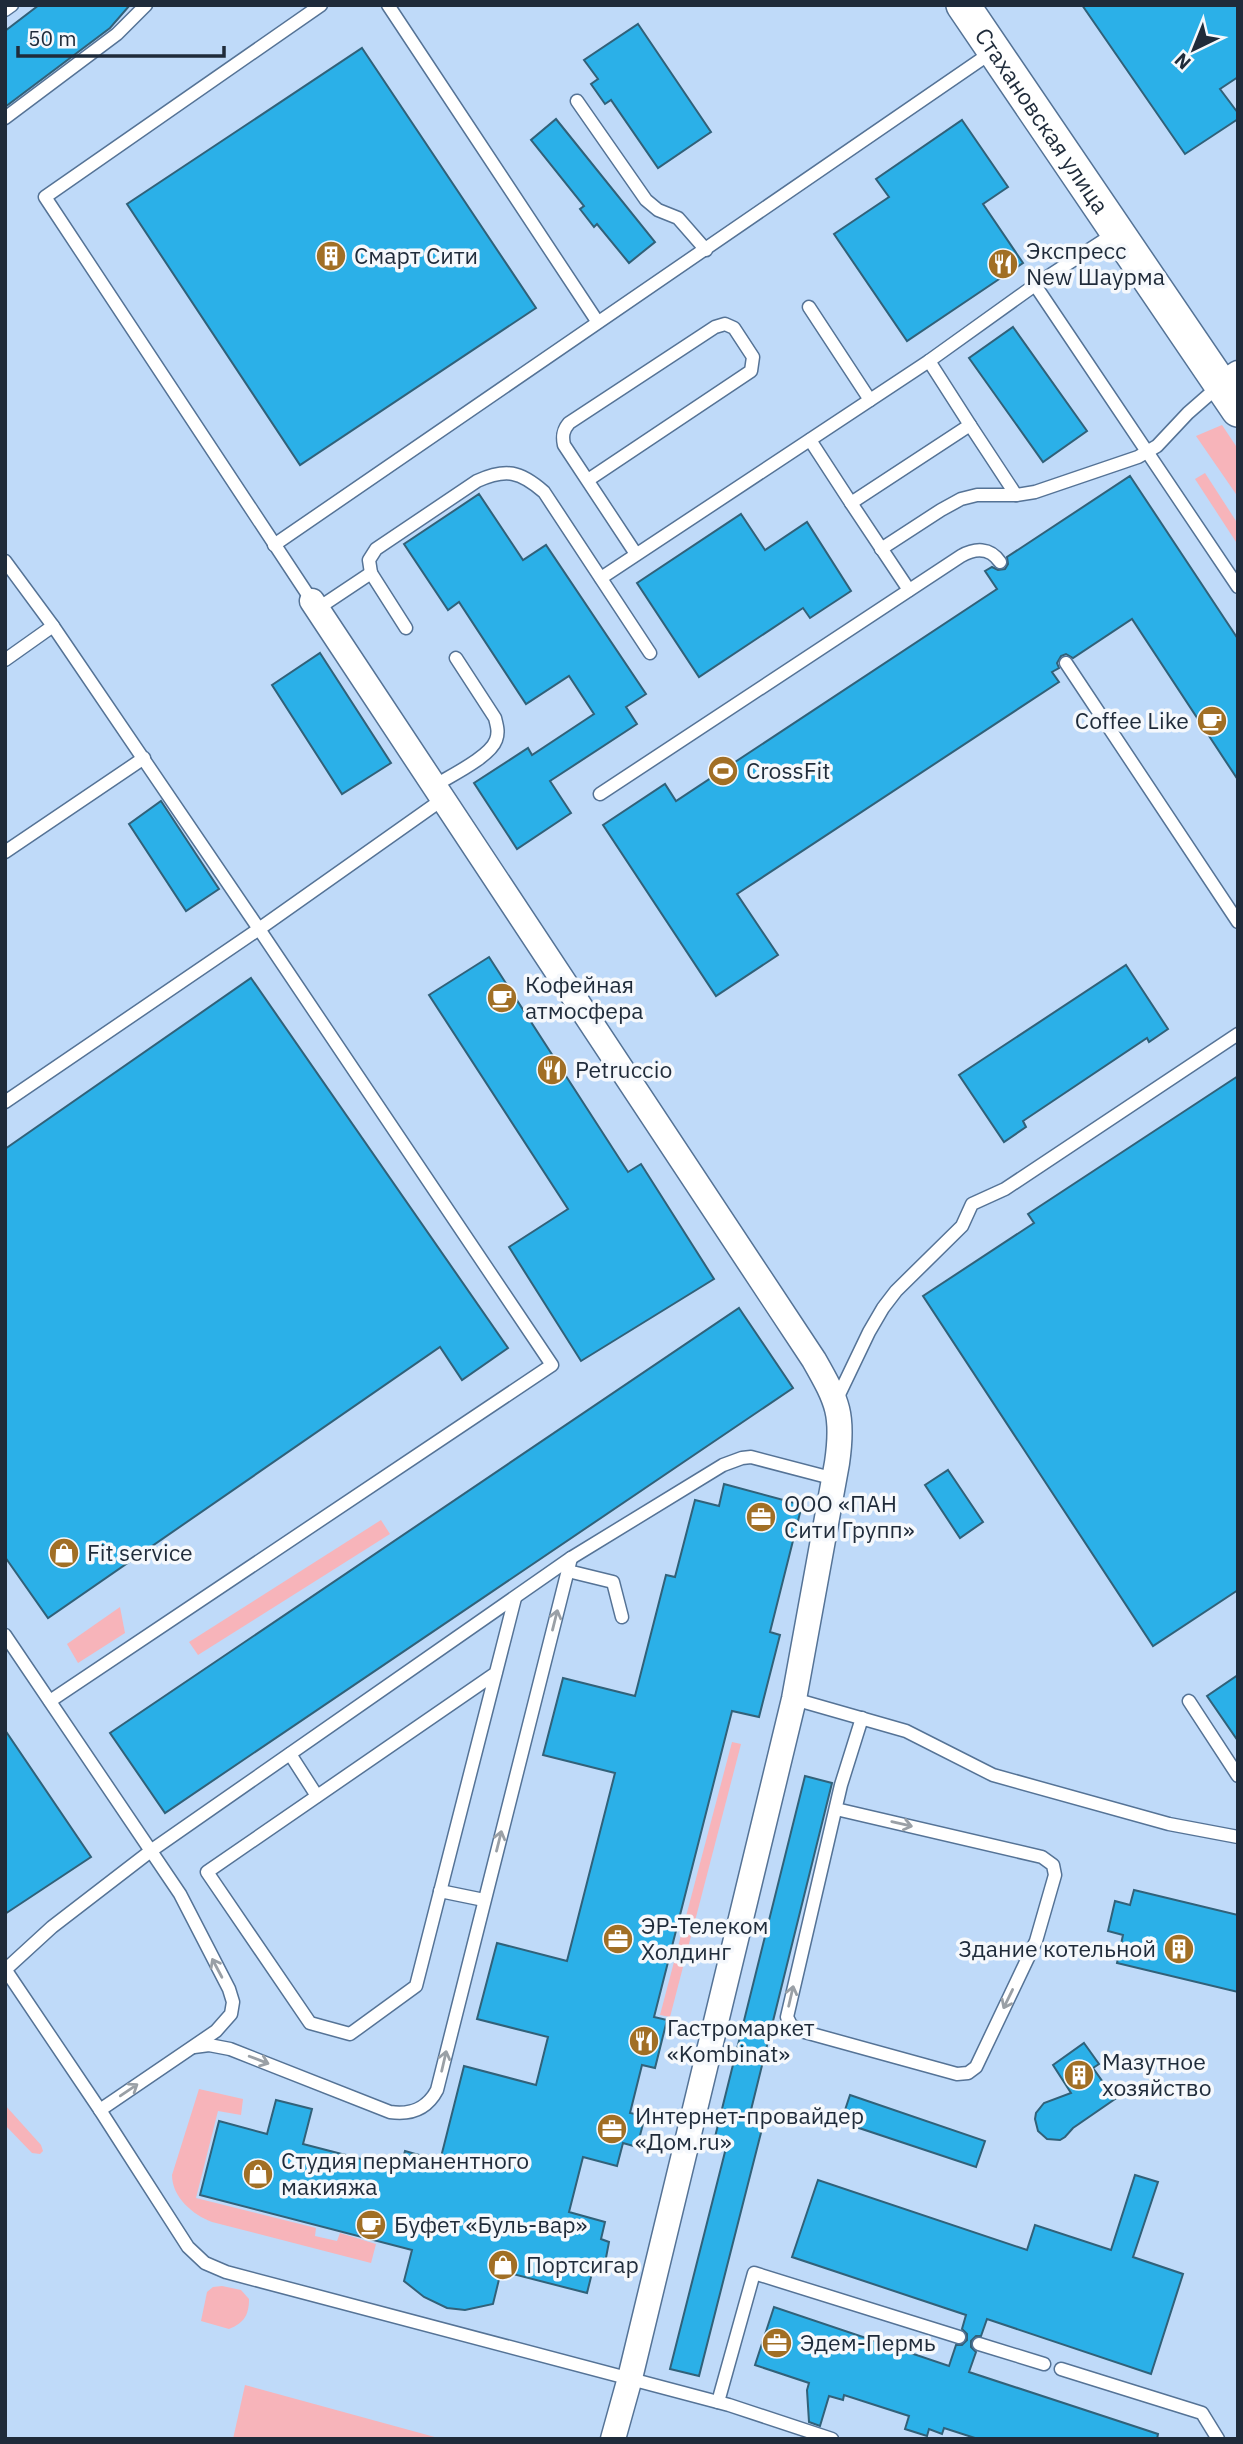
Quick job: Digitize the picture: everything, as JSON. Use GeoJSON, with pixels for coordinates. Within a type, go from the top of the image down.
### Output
{"type":"FeatureCollection","features":[{"type":"Feature","properties":{"kind":"main road","name":"Стахановская улица"},"geometry":{"type":"LineString","coordinates":[[963,5],[1115,233],[1232,389]]}},
{"type":"Feature","properties":{"kind":"street"},"geometry":{"type":"LineString","coordinates":[[315,605],[814,1360],[840,1413],[842,1428],[835,1479],[794,1699],[613,2439]]}},
{"type":"Feature","properties":{"kind":"lane"},"geometry":{"type":"LineString","coordinates":[[5,10],[12,5]]}},
{"type":"Feature","properties":{"kind":"lane"},"geometry":{"type":"LineString","coordinates":[[5,118],[117,34],[146,5]]}},
{"type":"Feature","properties":{"kind":"lane"},"geometry":{"type":"LineString","coordinates":[[321,5],[45,197],[315,605],[371,573]]}},
{"type":"Feature","properties":{"kind":"lane"},"geometry":{"type":"LineString","coordinates":[[388,5],[597,321]]}},
{"type":"Feature","properties":{"kind":"lane"},"geometry":{"type":"LineString","coordinates":[[274,545],[994,51]]}},
{"type":"Feature","properties":{"kind":"lane"},"geometry":{"type":"LineString","coordinates":[[577,101],[646,200],[657,209],[678,218],[706,250]]}},
{"type":"Feature","properties":{"kind":"lane"},"geometry":{"type":"LineString","coordinates":[[601,578],[929,361],[1035,285],[1115,233]]}},
{"type":"Feature","properties":{"kind":"lane"},"geometry":{"type":"LineString","coordinates":[[1035,285],[1238,587]]}},
{"type":"Feature","properties":{"kind":"lane"},"geometry":{"type":"LineString","coordinates":[[809,307],[870,400]]}},
{"type":"Feature","properties":{"kind":"lane"},"geometry":{"type":"LineString","coordinates":[[588,480],[751,371],[753,357],[734,328],[725,324],[715,327],[569,423],[564,432],[564,445],[636,554]]}},
{"type":"Feature","properties":{"kind":"lane"},"geometry":{"type":"LineString","coordinates":[[929,361],[1016,495]]}},
{"type":"Feature","properties":{"kind":"lane"},"geometry":{"type":"LineString","coordinates":[[881,549],[961,499],[977,495],[1035,492],[1148,452],[1232,389]]}},
{"type":"Feature","properties":{"kind":"lane"},"geometry":{"type":"LineString","coordinates":[[851,503],[970,425]]}},
{"type":"Feature","properties":{"kind":"lane"},"geometry":{"type":"LineString","coordinates":[[810,440],[909,590]]}},
{"type":"Feature","properties":{"kind":"lane"},"geometry":{"type":"LineString","coordinates":[[406,628],[371,573],[369,560],[372,554],[381,545],[477,481],[495,473],[513,473],[530,480],[544,492],[650,653]]}},
{"type":"Feature","properties":{"kind":"lane"},"geometry":{"type":"LineString","coordinates":[[600,793],[968,552],[990,552],[1000,562]]}},
{"type":"Feature","properties":{"kind":"lane"},"geometry":{"type":"LineString","coordinates":[[5,561],[144,758],[552,1365],[50,1701]]}},
{"type":"Feature","properties":{"kind":"lane"},"geometry":{"type":"LineString","coordinates":[[5,660],[53,626]]}},
{"type":"Feature","properties":{"kind":"lane"},"geometry":{"type":"LineString","coordinates":[[5,1102],[260,929],[438,793],[486,752],[497,738],[495,718],[456,658]]}},
{"type":"Feature","properties":{"kind":"lane"},"geometry":{"type":"LineString","coordinates":[[1066,663],[1238,922]]}},
{"type":"Feature","properties":{"kind":"lane"},"geometry":{"type":"LineString","coordinates":[[5,852],[144,758]]}},
{"type":"Feature","properties":{"kind":"lane"},"geometry":{"type":"LineString","coordinates":[[835,1403],[883,1308],[905,1282],[962,1226],[972,1204],[1004,1189],[1238,1034]]}},
{"type":"Feature","properties":{"kind":"lane"},"geometry":{"type":"LineString","coordinates":[[832,2439],[718,2402],[215,2268],[205,2263],[188,2247],[5,1969],[52,1927],[152,1850],[515,1598],[723,1465],[751,1457],[835,1479]]}},
{"type":"Feature","properties":{"kind":"lane"},"geometry":{"type":"LineString","coordinates":[[569,1564],[613,1582],[622,1617]]}},
{"type":"Feature","properties":{"kind":"lane"},"geometry":{"type":"LineString","coordinates":[[194,2047],[209,2045],[230,2049],[390,2112],[409,2113],[425,2107],[437,2090],[569,1564]]}},
{"type":"Feature","properties":{"kind":"lane"},"geometry":{"type":"LineString","coordinates":[[496,1673],[207,1872],[310,2023],[350,2034],[416,1986],[440,1891],[496,1673],[515,1598]]}},
{"type":"Feature","properties":{"kind":"lane"},"geometry":{"type":"LineString","coordinates":[[5,1636],[180,1894],[229,1989],[233,2002],[231,2014],[224,2023],[194,2047],[100,2110]]}},
{"type":"Feature","properties":{"kind":"lane"},"geometry":{"type":"LineString","coordinates":[[794,1699],[906,1731],[993,1774],[1169,1824],[1238,1837]]}},
{"type":"Feature","properties":{"kind":"lane"},"geometry":{"type":"LineString","coordinates":[[1189,1701],[1238,1776]]}},
{"type":"Feature","properties":{"kind":"lane"},"geometry":{"type":"LineString","coordinates":[[836,1809],[1042,1857],[1053,1864],[1055,1875],[1036,1941],[976,2067],[968,2073],[957,2074],[801,2031],[791,2025],[787,2017],[841,1785],[862,1718]]}},
{"type":"Feature","properties":{"kind":"lane"},"geometry":{"type":"LineString","coordinates":[[290,1754],[317,1796]]}},
{"type":"Feature","properties":{"kind":"lane"},"geometry":{"type":"LineString","coordinates":[[440,1891],[484,1900]]}},
{"type":"Feature","properties":{"kind":"lane"},"geometry":{"type":"LineString","coordinates":[[718,2402],[754,2273],[959,2337]]}},
{"type":"Feature","properties":{"kind":"lane"},"geometry":{"type":"LineString","coordinates":[[979,2344],[1044,2364]]}},
{"type":"Feature","properties":{"kind":"lane"},"geometry":{"type":"LineString","coordinates":[[1061,2369],[1202,2413],[1218,2439]]}},
{"type":"Feature","properties":{"kind":"shaded area"},"geometry":{"type":"Polygon","coordinates":[[[1222,425],[1238,449],[1238,497],[1196,436],[1222,425]]]}},
{"type":"Feature","properties":{"kind":"shaded area"},"geometry":{"type":"Polygon","coordinates":[[[1205,473],[1238,524],[1238,545],[1195,479],[1205,473]]]}},
{"type":"Feature","properties":{"kind":"shaded area"},"geometry":{"type":"Polygon","coordinates":[[[381,1520],[390,1534],[198,1655],[189,1642],[381,1520]]]}},
{"type":"Feature","properties":{"kind":"shaded area"},"geometry":{"type":"Polygon","coordinates":[[[120,1607],[125,1633],[78,1663],[67,1644],[120,1607]]]}},
{"type":"Feature","properties":{"kind":"shaded area"},"geometry":{"type":"Polygon","coordinates":[[[732,1742],[741,1744],[670,2017],[660,2015],[732,1742]]]}},
{"type":"Feature","properties":{"kind":"shaded area"},"geometry":{"type":"Polygon","coordinates":[[[199,2089],[243,2099],[241,2115],[218,2111],[196,2198],[316,2228],[315,2236],[337,2241],[340,2233],[376,2244],[371,2263],[212,2222],[185,2204],[176,2191],[172,2175],[199,2089]]]}},
{"type":"Feature","properties":{"kind":"shaded area"},"geometry":{"type":"Polygon","coordinates":[[[5,2105],[41,2145],[43,2151],[40,2154],[32,2153],[5,2125],[5,2105]]]}},
{"type":"Feature","properties":{"kind":"shaded area"},"geometry":{"type":"Polygon","coordinates":[[[213,2287],[241,2290],[249,2299],[245,2318],[229,2329],[201,2321],[207,2292],[213,2287]]]}},
{"type":"Feature","properties":{"kind":"shaded area"},"geometry":{"type":"Polygon","coordinates":[[[245,2385],[442,2439],[233,2439],[245,2385]]]}},
{"type":"Feature","properties":{"kind":"building"},"geometry":{"type":"Polygon","coordinates":[[[39,5],[130,5],[110,28],[5,107],[5,31],[39,5]]]}},
{"type":"Feature","properties":{"kind":"building"},"geometry":{"type":"Polygon","coordinates":[[[1082,5],[1238,5],[1238,77],[1220,89],[1238,113],[1238,119],[1185,154],[1082,5]]]}},
{"type":"Feature","properties":{"kind":"building"},"geometry":{"type":"Polygon","coordinates":[[[638,24],[711,132],[658,168],[611,100],[605,104],[591,84],[598,79],[584,60],[638,24]]]}},
{"type":"Feature","properties":{"kind":"building","name":"Смарт Сити"},"geometry":{"type":"Polygon","coordinates":[[[362,48],[536,308],[300,465],[127,204],[362,48]]]}},
{"type":"Feature","properties":{"kind":"building"},"geometry":{"type":"Polygon","coordinates":[[[556,119],[655,242],[629,263],[597,224],[594,227],[580,209],[584,206],[531,140],[556,119]]]}},
{"type":"Feature","properties":{"kind":"building"},"geometry":{"type":"Polygon","coordinates":[[[962,120],[1008,187],[983,204],[1023,263],[907,341],[834,234],[889,197],[876,179],[962,120]]]}},
{"type":"Feature","properties":{"kind":"building"},"geometry":{"type":"Polygon","coordinates":[[[1013,327],[1087,431],[1043,462],[969,358],[1013,327]]]}},
{"type":"Feature","properties":{"kind":"building"},"geometry":{"type":"Polygon","coordinates":[[[1130,476],[1238,639],[1238,780],[1132,619],[1073,658],[1066,654],[1061,656],[1057,663],[1059,668],[1052,672],[1059,682],[737,894],[778,955],[716,996],[603,825],[665,784],[676,801],[997,589],[985,571],[992,567],[1005,569],[1008,564],[1007,557],[1130,476]]]}},
{"type":"Feature","properties":{"kind":"building"},"geometry":{"type":"Polygon","coordinates":[[[479,494],[523,560],[546,545],[646,694],[626,707],[637,724],[550,781],[571,813],[517,849],[474,783],[528,748],[532,755],[594,714],[569,676],[526,704],[459,602],[448,610],[404,544],[479,494]]]}},
{"type":"Feature","properties":{"kind":"building"},"geometry":{"type":"Polygon","coordinates":[[[741,514],[765,550],[807,522],[851,591],[810,618],[803,608],[699,677],[637,583],[741,514]]]}},
{"type":"Feature","properties":{"kind":"building"},"geometry":{"type":"Polygon","coordinates":[[[320,653],[391,763],[342,794],[272,685],[320,653]]]}},
{"type":"Feature","properties":{"kind":"building"},"geometry":{"type":"Polygon","coordinates":[[[161,801],[219,889],[186,911],[129,824],[161,801]]]}},
{"type":"Feature","properties":{"kind":"building"},"geometry":{"type":"Polygon","coordinates":[[[489,957],[628,1172],[641,1164],[714,1279],[581,1361],[509,1247],[568,1209],[429,995],[489,957]]]}},
{"type":"Feature","properties":{"kind":"building"},"geometry":{"type":"Polygon","coordinates":[[[1126,965],[1168,1029],[1149,1042],[1147,1038],[1023,1121],[1026,1127],[1004,1142],[959,1075],[1126,965]]]}},
{"type":"Feature","properties":{"kind":"building"},"geometry":{"type":"Polygon","coordinates":[[[251,978],[508,1348],[462,1380],[440,1347],[48,1618],[5,1557],[5,1149],[251,978]]]}},
{"type":"Feature","properties":{"kind":"building"},"geometry":{"type":"Polygon","coordinates":[[[1238,1076],[1238,1590],[1153,1646],[923,1296],[1034,1223],[1028,1214],[1238,1076]]]}},
{"type":"Feature","properties":{"kind":"building"},"geometry":{"type":"Polygon","coordinates":[[[739,1308],[793,1388],[165,1813],[110,1733],[739,1308]]]}},
{"type":"Feature","properties":{"kind":"building"},"geometry":{"type":"Polygon","coordinates":[[[948,1470],[983,1522],[960,1538],[925,1485],[948,1470]]]}},
{"type":"Feature","properties":{"kind":"building"},"geometry":{"type":"Polygon","coordinates":[[[724,1484],[802,1505],[770,1632],[780,1635],[759,1717],[732,1711],[654,2017],[667,2020],[655,2068],[642,2065],[630,2113],[645,2116],[637,2147],[623,2143],[617,2166],[583,2157],[569,2212],[605,2222],[601,2239],[609,2242],[605,2263],[595,2261],[587,2293],[501,2271],[493,2304],[465,2310],[447,2308],[424,2297],[404,2281],[412,2250],[200,2195],[219,2121],[267,2134],[276,2100],[312,2109],[303,2144],[400,2169],[405,2151],[440,2161],[464,2066],[536,2085],[548,2037],[477,2019],[497,1943],[567,1961],[615,1773],[543,1755],[563,1678],[635,1696],[666,1575],[675,1577],[695,1500],[719,1506],[724,1484]]]}},
{"type":"Feature","properties":{"kind":"building"},"geometry":{"type":"Polygon","coordinates":[[[1238,1675],[1238,1741],[1207,1696],[1238,1675]]]}},
{"type":"Feature","properties":{"kind":"building"},"geometry":{"type":"Polygon","coordinates":[[[5,1730],[91,1857],[5,1914],[5,1730]]]}},
{"type":"Feature","properties":{"kind":"building"},"geometry":{"type":"Polygon","coordinates":[[[805,1776],[832,1783],[749,2118],[764,2121],[699,2376],[670,2369],[728,2140],[715,2137],[805,1776]]]}},
{"type":"Feature","properties":{"kind":"building","name":"Здание котельной"},"geometry":{"type":"Polygon","coordinates":[[[1134,1890],[1238,1915],[1238,1992],[1117,1963],[1123,1935],[1108,1931],[1115,1901],[1130,1905],[1134,1890]]]}},
{"type":"Feature","properties":{"kind":"building"},"geometry":{"type":"Polygon","coordinates":[[[1084,2043],[1099,2064],[1093,2068],[1115,2099],[1060,2140],[1047,2139],[1038,2131],[1036,2113],[1044,2103],[1071,2093],[1053,2065],[1084,2043]]]}},
{"type":"Feature","properties":{"kind":"building"},"geometry":{"type":"Polygon","coordinates":[[[850,2095],[985,2141],[976,2167],[841,2122],[850,2095]]]}},
{"type":"Feature","properties":{"kind":"building"},"geometry":{"type":"Polygon","coordinates":[[[1135,2175],[1158,2182],[1133,2257],[1183,2274],[1151,2374],[987,2319],[981,2336],[976,2336],[971,2341],[971,2347],[976,2352],[969,2372],[1158,2434],[1157,2439],[978,2439],[944,2428],[942,2434],[929,2429],[927,2436],[905,2429],[909,2416],[844,2395],[843,2400],[829,2396],[820,2426],[809,2422],[809,2383],[755,2365],[774,2307],[949,2366],[956,2345],[962,2345],[967,2340],[967,2334],[962,2329],[966,2315],[792,2257],[818,2180],[1027,2250],[1035,2225],[1111,2250],[1135,2175]]]}},
{"type":"Feature","properties":{"kind":"place","name":"Смарт Сити"},"geometry":{"type":"Point","coordinates":[331,256]}},
{"type":"Feature","properties":{"kind":"place","name":"Экспресс New Шаурма"},"geometry":{"type":"Point","coordinates":[1003,264]}},
{"type":"Feature","properties":{"kind":"place","name":"Coffee Like"},"geometry":{"type":"Point","coordinates":[1212,721]}},
{"type":"Feature","properties":{"kind":"place","name":"CrossFit"},"geometry":{"type":"Point","coordinates":[723,771]}},
{"type":"Feature","properties":{"kind":"place","name":"Кофейная атмосфера"},"geometry":{"type":"Point","coordinates":[502,998]}},
{"type":"Feature","properties":{"kind":"place","name":"Petruccio"},"geometry":{"type":"Point","coordinates":[552,1070]}},
{"type":"Feature","properties":{"kind":"place","name":"ООО «ПАН Сити Групп»"},"geometry":{"type":"Point","coordinates":[761,1517]}},
{"type":"Feature","properties":{"kind":"place","name":"Fit service"},"geometry":{"type":"Point","coordinates":[64,1553]}},
{"type":"Feature","properties":{"kind":"place","name":"ЭР-Телеком Холдинг"},"geometry":{"type":"Point","coordinates":[618,1939]}},
{"type":"Feature","properties":{"kind":"place","name":"Здание котельной"},"geometry":{"type":"Point","coordinates":[1179,1949]}},
{"type":"Feature","properties":{"kind":"place","name":"Гастромаркет «Kombinat»"},"geometry":{"type":"Point","coordinates":[644,2041]}},
{"type":"Feature","properties":{"kind":"place","name":"Мазутное хозяйство"},"geometry":{"type":"Point","coordinates":[1079,2075]}},
{"type":"Feature","properties":{"kind":"place","name":"Интернет-провайдер «Дом.ru»"},"geometry":{"type":"Point","coordinates":[612,2129]}},
{"type":"Feature","properties":{"kind":"place","name":"Студия перманентного макияжа"},"geometry":{"type":"Point","coordinates":[258,2174]}},
{"type":"Feature","properties":{"kind":"place","name":"Буфет «Буль-вар»"},"geometry":{"type":"Point","coordinates":[371,2225]}},
{"type":"Feature","properties":{"kind":"place","name":"Портсигар"},"geometry":{"type":"Point","coordinates":[503,2265]}},
{"type":"Feature","properties":{"kind":"place","name":"Эдем-Пермь"},"geometry":{"type":"Point","coordinates":[777,2343]}}]}
